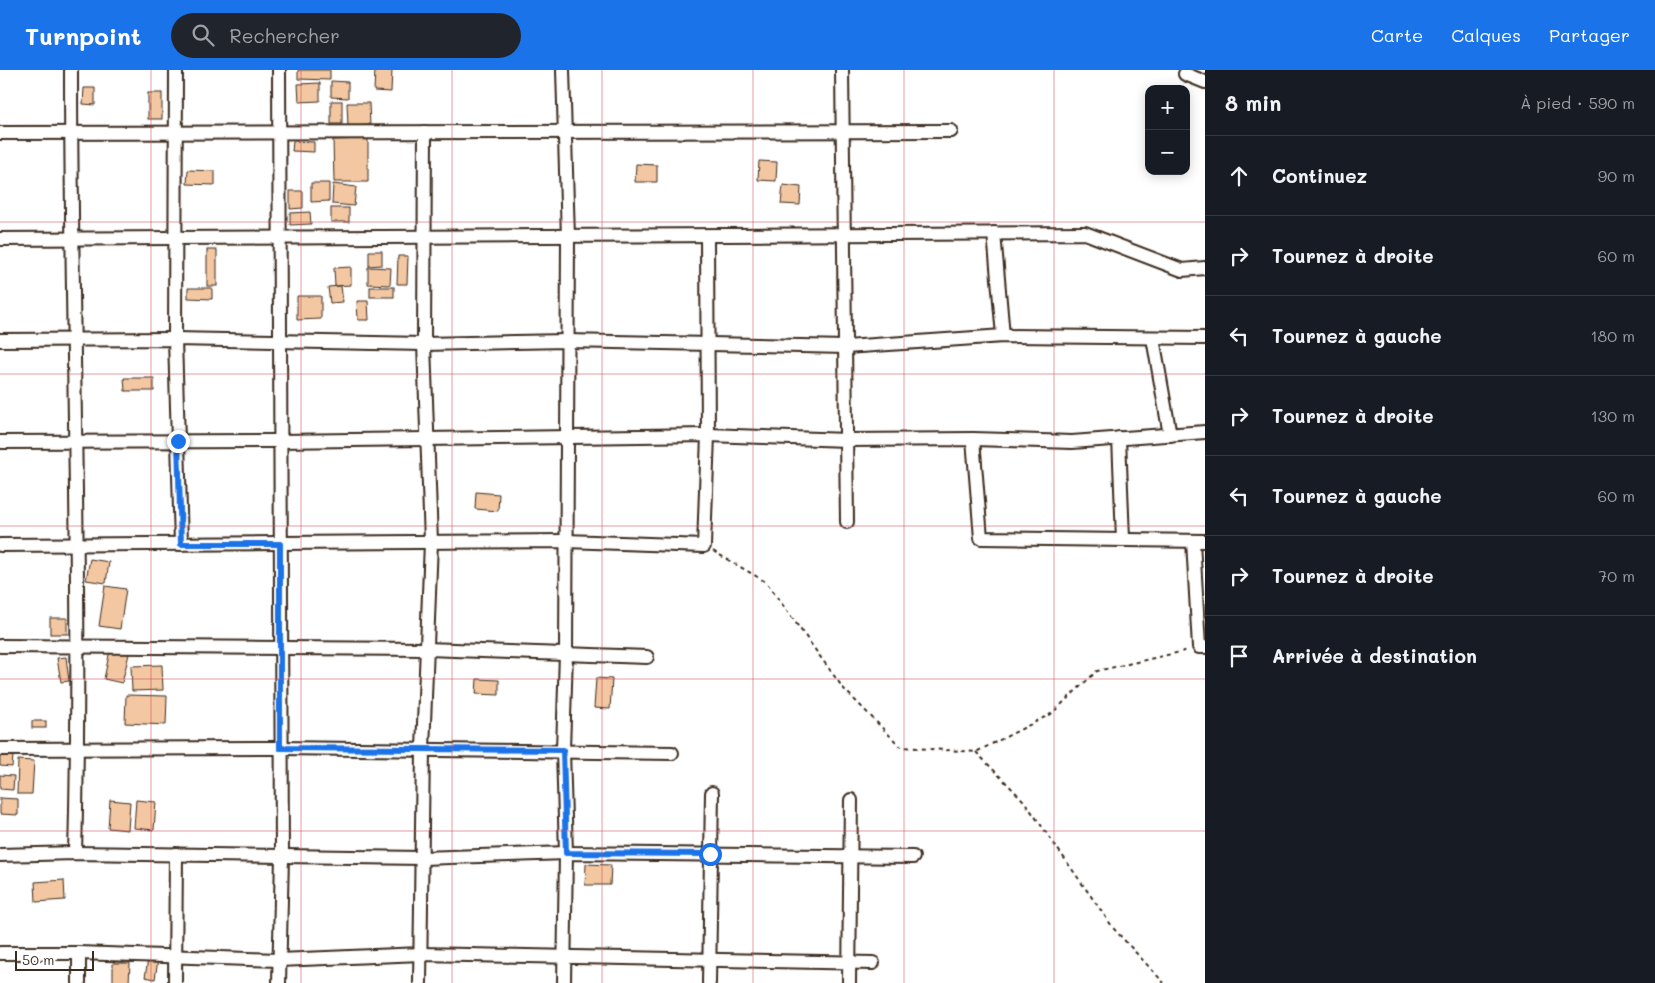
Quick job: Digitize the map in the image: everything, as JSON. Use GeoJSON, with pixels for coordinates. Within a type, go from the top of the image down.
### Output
{"type":"FeatureCollection","features":[{"type":"Feature","properties":{"kind":"street"},"geometry":{"type":"LineString","coordinates":[[71,70],[75,338],[74,441],[78,545],[78,748],[75,853]]}},
{"type":"Feature","properties":{"kind":"street"},"geometry":{"type":"LineString","coordinates":[[176,70],[176,339],[181,544]]}},
{"type":"Feature","properties":{"kind":"street"},"geometry":{"type":"LineString","coordinates":[[279,70],[281,341],[280,748],[282,857],[279,983]]}},
{"type":"Feature","properties":{"kind":"street"},"geometry":{"type":"LineString","coordinates":[[563,70],[567,132],[568,238],[566,653],[563,750],[566,853],[564,983]]}},
{"type":"Feature","properties":{"kind":"street"},"geometry":{"type":"LineString","coordinates":[[842,70],[847,522]]}},
{"type":"Feature","properties":{"kind":"street"},"geometry":{"type":"LineString","coordinates":[[1185,74],[1205,82]]}},
{"type":"Feature","properties":{"kind":"street"},"geometry":{"type":"LineString","coordinates":[[0,133],[951,130]]}},
{"type":"Feature","properties":{"kind":"street"},"geometry":{"type":"LineString","coordinates":[[420,983],[423,749],[431,542],[424,344],[425,132]]}},
{"type":"Feature","properties":{"kind":"street"},"geometry":{"type":"LineString","coordinates":[[994,233],[1003,336]]}},
{"type":"Feature","properties":{"kind":"street"},"geometry":{"type":"LineString","coordinates":[[0,240],[568,238],[1086,233],[1182,270],[1205,268]]}},
{"type":"Feature","properties":{"kind":"street"},"geometry":{"type":"LineString","coordinates":[[0,545],[566,541],[704,546],[708,435],[707,236]]}},
{"type":"Feature","properties":{"kind":"street"},"geometry":{"type":"LineString","coordinates":[[0,340],[75,338],[424,344],[567,341],[846,347],[1003,336],[1205,338]]}},
{"type":"Feature","properties":{"kind":"street"},"geometry":{"type":"LineString","coordinates":[[1154,338],[1170,435]]}},
{"type":"Feature","properties":{"kind":"street"},"geometry":{"type":"LineString","coordinates":[[0,442],[427,440],[708,435],[847,440],[973,439],[1072,442],[1205,432]]}},
{"type":"Feature","properties":{"kind":"street"},"geometry":{"type":"LineString","coordinates":[[1119,438],[1123,540]]}},
{"type":"Feature","properties":{"kind":"street"},"geometry":{"type":"LineString","coordinates":[[973,439],[981,538],[1199,541],[1202,647]]}},
{"type":"Feature","properties":{"kind":"street"},"geometry":{"type":"LineString","coordinates":[[0,646],[427,649],[648,657]]}},
{"type":"Feature","properties":{"kind":"street"},"geometry":{"type":"LineString","coordinates":[[0,749],[563,750],[672,754]]}},
{"type":"Feature","properties":{"kind":"street"},"geometry":{"type":"LineString","coordinates":[[709,983],[712,794]]}},
{"type":"Feature","properties":{"kind":"street"},"geometry":{"type":"LineString","coordinates":[[849,983],[851,800]]}},
{"type":"Feature","properties":{"kind":"street"},"geometry":{"type":"LineString","coordinates":[[0,855],[75,853],[422,858],[566,853],[913,857]]}},
{"type":"Feature","properties":{"kind":"street"},"geometry":{"type":"LineString","coordinates":[[175,983],[176,854]]}},
{"type":"Feature","properties":{"kind":"street"},"geometry":{"type":"LineString","coordinates":[[0,953],[79,953],[279,960],[420,954],[873,962]]}},
{"type":"Feature","properties":{"kind":"street"},"geometry":{"type":"LineString","coordinates":[[79,953],[79,983]]}},
{"type":"Feature","properties":{"kind":"path"},"geometry":{"type":"LineString","coordinates":[[704,546],[766,582],[842,688],[901,747],[976,752],[1051,714],[1097,671],[1202,647]]}},
{"type":"Feature","properties":{"kind":"path"},"geometry":{"type":"LineString","coordinates":[[976,752],[1024,801],[1114,929],[1164,983]]}},
{"type":"Feature","properties":{"kind":"building"},"geometry":{"type":"Polygon","coordinates":[[[298,70],[330,70],[330,80],[298,79],[298,70]]]}},
{"type":"Feature","properties":{"kind":"building"},"geometry":{"type":"Polygon","coordinates":[[[375,70],[392,70],[391,92],[374,91],[375,70]]]}},
{"type":"Feature","properties":{"kind":"building"},"geometry":{"type":"Polygon","coordinates":[[[331,81],[348,82],[348,98],[331,97],[331,81]]]}},
{"type":"Feature","properties":{"kind":"building"},"geometry":{"type":"Polygon","coordinates":[[[320,83],[320,101],[299,102],[298,84],[320,83]]]}},
{"type":"Feature","properties":{"kind":"building"},"geometry":{"type":"Polygon","coordinates":[[[84,88],[95,88],[95,105],[83,104],[84,88]]]}},
{"type":"Feature","properties":{"kind":"building"},"geometry":{"type":"Polygon","coordinates":[[[148,93],[162,93],[162,119],[148,119],[148,93]]]}},
{"type":"Feature","properties":{"kind":"building"},"geometry":{"type":"Polygon","coordinates":[[[331,101],[342,101],[342,124],[331,124],[331,101]]]}},
{"type":"Feature","properties":{"kind":"building"},"geometry":{"type":"Polygon","coordinates":[[[347,103],[369,103],[370,125],[348,126],[347,103]]]}},
{"type":"Feature","properties":{"kind":"building"},"geometry":{"type":"Polygon","coordinates":[[[368,139],[368,182],[334,182],[333,140],[368,139]]]}},
{"type":"Feature","properties":{"kind":"building"},"geometry":{"type":"Polygon","coordinates":[[[293,141],[314,142],[314,152],[292,151],[293,141]]]}},
{"type":"Feature","properties":{"kind":"building"},"geometry":{"type":"Polygon","coordinates":[[[759,161],[777,162],[776,181],[758,180],[759,161]]]}},
{"type":"Feature","properties":{"kind":"building"},"geometry":{"type":"Polygon","coordinates":[[[636,164],[657,165],[657,182],[635,182],[636,164]]]}},
{"type":"Feature","properties":{"kind":"building"},"geometry":{"type":"Polygon","coordinates":[[[188,170],[215,171],[215,185],[187,184],[188,170]]]}},
{"type":"Feature","properties":{"kind":"building"},"geometry":{"type":"Polygon","coordinates":[[[311,183],[329,183],[329,201],[311,202],[311,183]]]}},
{"type":"Feature","properties":{"kind":"building"},"geometry":{"type":"Polygon","coordinates":[[[333,184],[356,187],[354,206],[332,204],[333,184]]]}},
{"type":"Feature","properties":{"kind":"building"},"geometry":{"type":"Polygon","coordinates":[[[783,185],[801,187],[800,205],[781,204],[783,185]]]}},
{"type":"Feature","properties":{"kind":"building"},"geometry":{"type":"Polygon","coordinates":[[[290,191],[303,191],[303,208],[290,209],[290,191]]]}},
{"type":"Feature","properties":{"kind":"building"},"geometry":{"type":"Polygon","coordinates":[[[331,208],[349,208],[349,222],[331,222],[331,208]]]}},
{"type":"Feature","properties":{"kind":"building"},"geometry":{"type":"Polygon","coordinates":[[[310,212],[311,224],[290,225],[290,213],[310,212]]]}},
{"type":"Feature","properties":{"kind":"building"},"geometry":{"type":"Polygon","coordinates":[[[207,250],[217,250],[217,286],[207,286],[207,250]]]}},
{"type":"Feature","properties":{"kind":"building"},"geometry":{"type":"Polygon","coordinates":[[[369,251],[382,251],[382,265],[369,266],[369,251]]]}},
{"type":"Feature","properties":{"kind":"building"},"geometry":{"type":"Polygon","coordinates":[[[398,256],[408,256],[407,284],[397,284],[398,256]]]}},
{"type":"Feature","properties":{"kind":"building"},"geometry":{"type":"Polygon","coordinates":[[[351,267],[351,285],[335,286],[334,268],[351,267]]]}},
{"type":"Feature","properties":{"kind":"building"},"geometry":{"type":"Polygon","coordinates":[[[368,267],[391,268],[390,285],[368,284],[368,267]]]}},
{"type":"Feature","properties":{"kind":"building"},"geometry":{"type":"Polygon","coordinates":[[[341,286],[343,302],[330,303],[328,287],[341,286]]]}},
{"type":"Feature","properties":{"kind":"building"},"geometry":{"type":"Polygon","coordinates":[[[370,287],[394,287],[394,297],[370,297],[370,287]]]}},
{"type":"Feature","properties":{"kind":"building"},"geometry":{"type":"Polygon","coordinates":[[[188,288],[212,288],[212,299],[188,298],[188,288]]]}},
{"type":"Feature","properties":{"kind":"building"},"geometry":{"type":"Polygon","coordinates":[[[297,296],[321,296],[321,319],[297,320],[297,296]]]}},
{"type":"Feature","properties":{"kind":"building"},"geometry":{"type":"Polygon","coordinates":[[[357,301],[368,301],[369,320],[358,320],[357,301]]]}},
{"type":"Feature","properties":{"kind":"building"},"geometry":{"type":"Polygon","coordinates":[[[124,378],[154,378],[154,391],[125,391],[124,378]]]}},
{"type":"Feature","properties":{"kind":"building"},"geometry":{"type":"Polygon","coordinates":[[[476,492],[499,494],[498,511],[475,509],[476,492]]]}},
{"type":"Feature","properties":{"kind":"building"},"geometry":{"type":"Polygon","coordinates":[[[90,559],[109,562],[106,583],[86,580],[90,559]]]}},
{"type":"Feature","properties":{"kind":"building"},"geometry":{"type":"Polygon","coordinates":[[[105,586],[126,589],[120,629],[99,626],[105,586]]]}},
{"type":"Feature","properties":{"kind":"building"},"geometry":{"type":"Polygon","coordinates":[[[50,618],[67,618],[67,634],[50,634],[50,618]]]}},
{"type":"Feature","properties":{"kind":"building"},"geometry":{"type":"Polygon","coordinates":[[[110,650],[129,654],[122,683],[104,679],[110,650]]]}},
{"type":"Feature","properties":{"kind":"building"},"geometry":{"type":"Polygon","coordinates":[[[66,657],[69,681],[61,682],[57,658],[66,657]]]}},
{"type":"Feature","properties":{"kind":"building"},"geometry":{"type":"Polygon","coordinates":[[[162,665],[163,690],[132,691],[131,666],[162,665]]]}},
{"type":"Feature","properties":{"kind":"building"},"geometry":{"type":"Polygon","coordinates":[[[596,678],[612,679],[610,709],[594,708],[596,678]]]}},
{"type":"Feature","properties":{"kind":"building"},"geometry":{"type":"Polygon","coordinates":[[[477,679],[499,680],[499,695],[476,694],[477,679]]]}},
{"type":"Feature","properties":{"kind":"building"},"geometry":{"type":"Polygon","coordinates":[[[126,695],[167,696],[166,725],[125,723],[126,695]]]}},
{"type":"Feature","properties":{"kind":"building"},"geometry":{"type":"Polygon","coordinates":[[[32,721],[46,721],[46,728],[32,728],[32,721]]]}},
{"type":"Feature","properties":{"kind":"building"},"geometry":{"type":"Polygon","coordinates":[[[0,755],[13,756],[12,767],[0,766],[0,755]]]}},
{"type":"Feature","properties":{"kind":"building"},"geometry":{"type":"Polygon","coordinates":[[[18,760],[34,761],[32,794],[17,794],[18,760]]]}},
{"type":"Feature","properties":{"kind":"building"},"geometry":{"type":"Polygon","coordinates":[[[0,775],[14,776],[13,790],[0,789],[0,775]]]}},
{"type":"Feature","properties":{"kind":"building"},"geometry":{"type":"Polygon","coordinates":[[[0,798],[18,799],[18,815],[0,814],[0,798]]]}},
{"type":"Feature","properties":{"kind":"building"},"geometry":{"type":"Polygon","coordinates":[[[110,800],[130,802],[128,830],[108,828],[110,800]]]}},
{"type":"Feature","properties":{"kind":"building"},"geometry":{"type":"Polygon","coordinates":[[[136,800],[156,802],[154,830],[134,828],[136,800]]]}},
{"type":"Feature","properties":{"kind":"building"},"geometry":{"type":"Polygon","coordinates":[[[586,864],[611,865],[610,885],[585,885],[586,864]]]}},
{"type":"Feature","properties":{"kind":"building"},"geometry":{"type":"Polygon","coordinates":[[[64,880],[65,900],[36,902],[35,882],[64,880]]]}},
{"type":"Feature","properties":{"kind":"building"},"geometry":{"type":"Polygon","coordinates":[[[148,959],[158,960],[155,979],[145,977],[148,959]]]}},
{"type":"Feature","properties":{"kind":"building"},"geometry":{"type":"Polygon","coordinates":[[[113,963],[130,963],[129,983],[113,983],[113,963]]]}},
{"type":"Feature","properties":{"kind":"route"},"geometry":{"type":"LineString","coordinates":[[178,441],[181,544],[280,544],[280,748],[563,750],[566,853],[710,854]]}}]}
